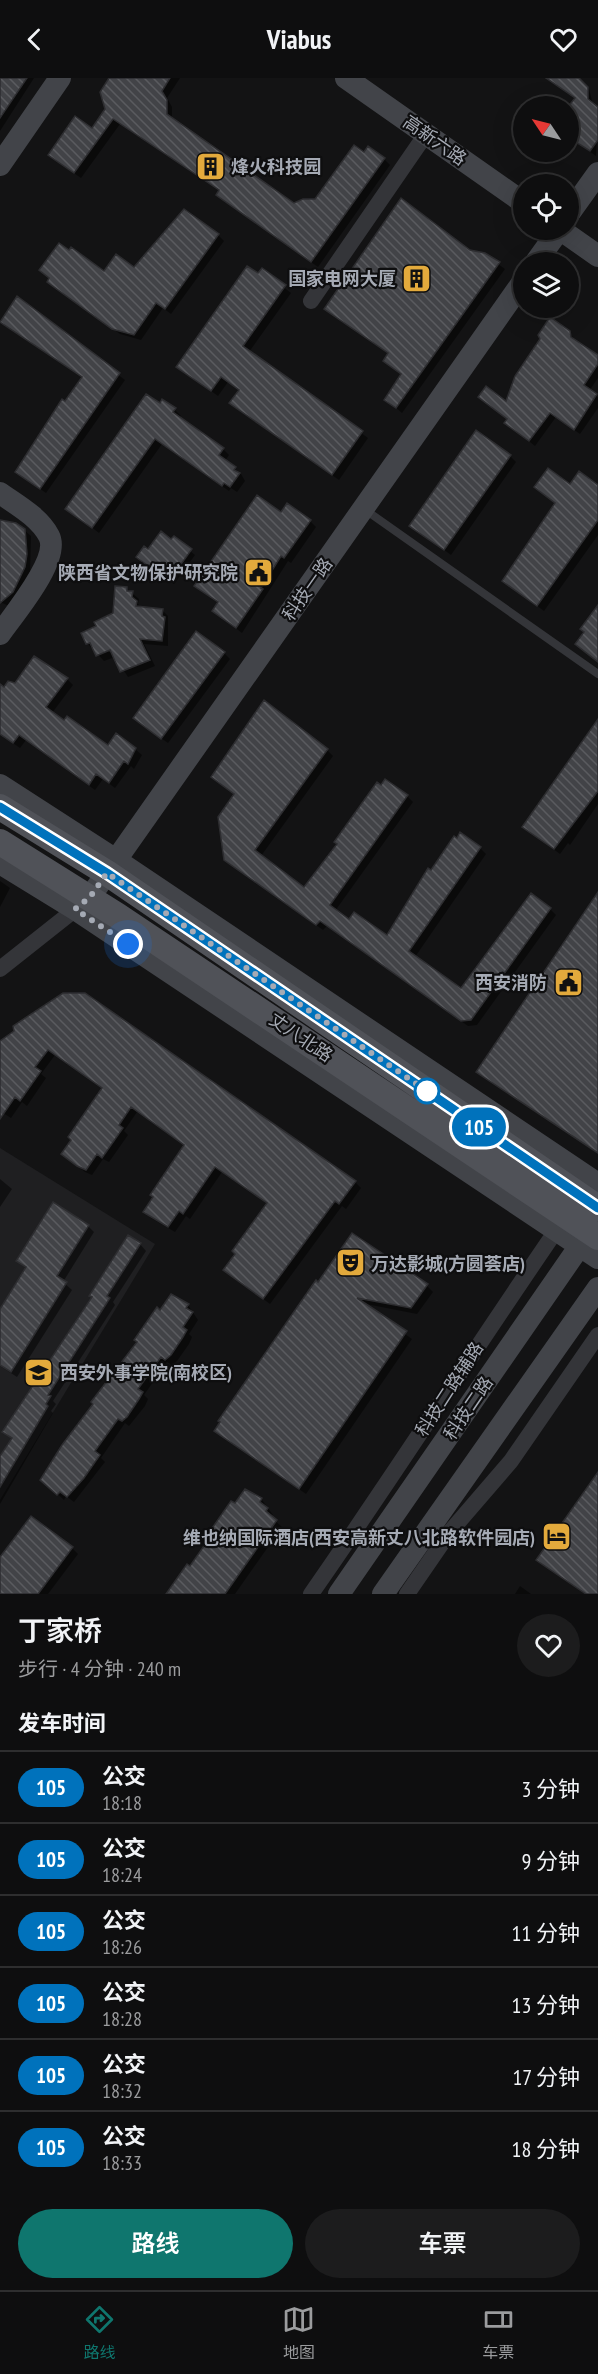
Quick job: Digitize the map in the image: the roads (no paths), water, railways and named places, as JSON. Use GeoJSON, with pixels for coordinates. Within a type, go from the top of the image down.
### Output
{"type":"FeatureCollection","features":[{"type":"Feature","properties":{"kind":"main road","name":"丈八北路"},"geometry":{"type":"LineString","coordinates":[[0,807],[112,867],[594,1221]]}},
{"type":"Feature","properties":{"kind":"main road","name":"丈八北路"},"geometry":{"type":"LineString","coordinates":[[0,842],[83,903],[561,1223],[594,1221]]}},
{"type":"Feature","properties":{"kind":"street"},"geometry":{"type":"LineString","coordinates":[[0,165],[60,78]]}},
{"type":"Feature","properties":{"kind":"street","name":"高新六路"},"geometry":{"type":"LineString","coordinates":[[346,78],[513,195]]}},
{"type":"Feature","properties":{"kind":"street","name":"高新六路"},"geometry":{"type":"LineString","coordinates":[[369,78],[513,178]]}},
{"type":"Feature","properties":{"kind":"street"},"geometry":{"type":"LineString","coordinates":[[310,301],[426,134]]}},
{"type":"Feature","properties":{"kind":"street"},"geometry":{"type":"LineString","coordinates":[[579,200],[598,172]]}},
{"type":"Feature","properties":{"kind":"street"},"geometry":{"type":"LineString","coordinates":[[579,224],[598,238]]}},
{"type":"Feature","properties":{"kind":"street"},"geometry":{"type":"LineString","coordinates":[[575,240],[598,256]]}},
{"type":"Feature","properties":{"kind":"street","name":"科技一路"},"geometry":{"type":"LineString","coordinates":[[83,903],[112,867],[513,296]]}},
{"type":"Feature","properties":{"kind":"street"},"geometry":{"type":"LineString","coordinates":[[0,493],[42,525],[50,539],[52,550],[46,567],[0,634]]}},
{"type":"Feature","properties":{"kind":"street"},"geometry":{"type":"LineString","coordinates":[[0,785],[112,867]]}},
{"type":"Feature","properties":{"kind":"street"},"geometry":{"type":"LineString","coordinates":[[0,863],[83,903],[0,969]]}},
{"type":"Feature","properties":{"kind":"street","name":"科技二路"},"geometry":{"type":"LineString","coordinates":[[339,1594],[594,1221]]}},
{"type":"Feature","properties":{"kind":"street","name":"科技二路辅路"},"geometry":{"type":"LineString","coordinates":[[311,1594],[402,1463],[447,1389],[561,1223]]}},
{"type":"Feature","properties":{"kind":"street","name":"科技二路"},"geometry":{"type":"LineString","coordinates":[[383,1594],[598,1288]]}},
{"type":"Feature","properties":{"kind":"street"},"geometry":{"type":"LineString","coordinates":[[406,1594],[449,1533],[511,1461],[598,1335]]}},
{"type":"Feature","properties":{"kind":"lane"},"geometry":{"type":"LineString","coordinates":[[363,509],[598,674]]}},
{"type":"Feature","properties":{"kind":"place","name":"烽火科技园"},"geometry":{"type":"Point","coordinates":[210,166]}},
{"type":"Feature","properties":{"kind":"place","name":"国家电网大厦"},"geometry":{"type":"Point","coordinates":[417,278]}},
{"type":"Feature","properties":{"kind":"place","name":"陕西省文物保护研究院"},"geometry":{"type":"Point","coordinates":[259,572]}},
{"type":"Feature","properties":{"kind":"place","name":"西安消防"},"geometry":{"type":"Point","coordinates":[568,982]}},
{"type":"Feature","properties":{"kind":"place","name":"万达影城(方圆荟店)"},"geometry":{"type":"Point","coordinates":[350,1263]}},
{"type":"Feature","properties":{"kind":"place","name":"西安外事学院(南校区)"},"geometry":{"type":"Point","coordinates":[39,1372]}},
{"type":"Feature","properties":{"kind":"place","name":"维也纳国际酒店(西安高新丈八北路软件园店)"},"geometry":{"type":"Point","coordinates":[556,1537]}}]}
